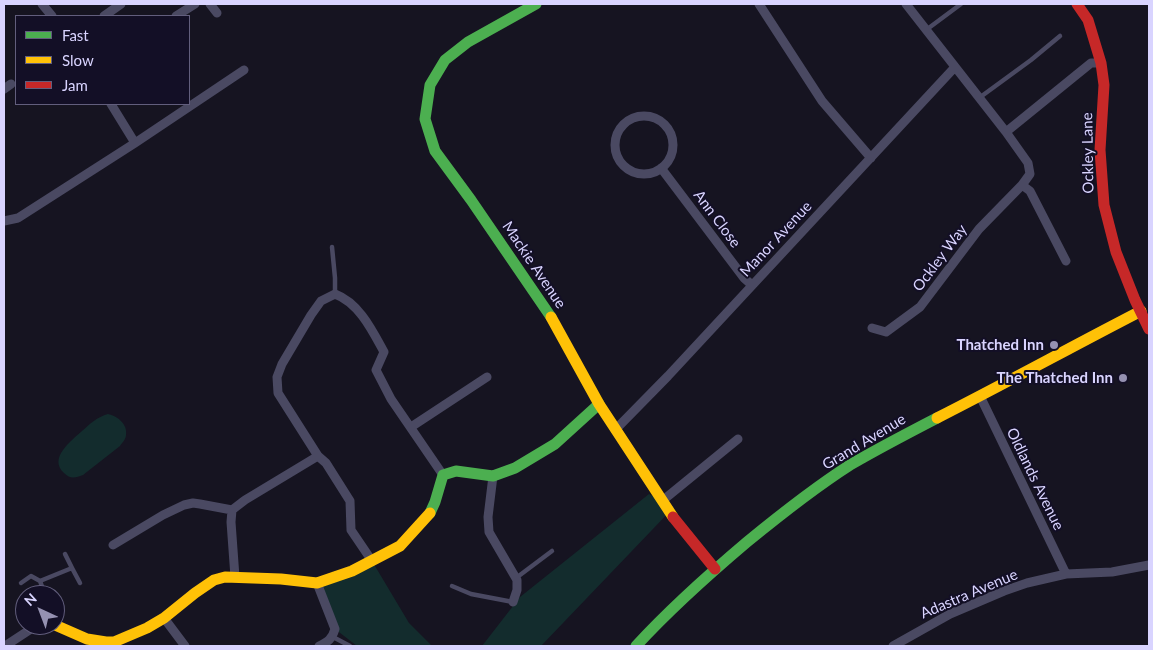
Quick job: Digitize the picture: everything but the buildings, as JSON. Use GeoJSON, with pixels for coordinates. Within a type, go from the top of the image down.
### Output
{"type":"FeatureCollection","features":[{"type":"Feature","properties":{"kind":"street"},"geometry":{"type":"LineString","coordinates":[[42,4],[51,15]]}},
{"type":"Feature","properties":{"kind":"street"},"geometry":{"type":"LineString","coordinates":[[105,15],[121,4]]}},
{"type":"Feature","properties":{"kind":"street"},"geometry":{"type":"LineString","coordinates":[[178,15],[195,4]]}},
{"type":"Feature","properties":{"kind":"street"},"geometry":{"type":"LineString","coordinates":[[210,4],[217,13]]}},
{"type":"Feature","properties":{"kind":"street","name":"Mackie Avenue"},"geometry":{"type":"LineString","coordinates":[[536,4],[468,42],[445,60],[430,85],[424,119],[435,151],[472,200],[547,311],[599,404],[668,511],[715,569]]}},
{"type":"Feature","properties":{"kind":"street"},"geometry":{"type":"LineString","coordinates":[[759,4],[822,101],[871,158]]}},
{"type":"Feature","properties":{"kind":"street","name":"Ockley Way"},"geometry":{"type":"LineString","coordinates":[[872,328],[886,332],[920,307],[979,229],[1030,174],[1028,163],[1006,132],[906,4]]}},
{"type":"Feature","properties":{"kind":"street","name":"Ockley Lane"},"geometry":{"type":"LineString","coordinates":[[1077,4],[1088,20],[1101,63],[1104,84],[1100,150],[1104,205],[1116,252],[1149,329]]}},
{"type":"Feature","properties":{"kind":"street"},"geometry":{"type":"LineString","coordinates":[[1006,132],[1091,63],[1101,63]]}},
{"type":"Feature","properties":{"kind":"street","name":"Manor Avenue"},"geometry":{"type":"LineString","coordinates":[[616,430],[955,67]]}},
{"type":"Feature","properties":{"kind":"street"},"geometry":{"type":"LineString","coordinates":[[4,221],[18,218],[244,70]]}},
{"type":"Feature","properties":{"kind":"street"},"geometry":{"type":"LineString","coordinates":[[112,105],[135,143]]}},
{"type":"Feature","properties":{"kind":"street"},"geometry":{"type":"LineString","coordinates":[[643,116],[660,121],[667,128],[672,136],[672,154],[662,168],[653,173],[643,174],[633,172],[625,167],[619,159],[616,150],[616,140],[619,130],[626,123],[634,118],[643,116]]}},
{"type":"Feature","properties":{"kind":"street","name":"Ann Close"},"geometry":{"type":"LineString","coordinates":[[662,168],[744,278],[752,285]]}},
{"type":"Feature","properties":{"kind":"street"},"geometry":{"type":"LineString","coordinates":[[1022,184],[1030,191],[1066,261]]}},
{"type":"Feature","properties":{"kind":"street"},"geometry":{"type":"LineString","coordinates":[[65,630],[87,640],[106,644],[114,642],[147,628],[164,618],[214,580],[225,577],[281,579],[317,583],[352,571],[372,561],[400,546],[429,515],[436,502],[443,475],[391,398],[376,370],[384,352],[371,329],[352,304],[335,294],[321,301],[282,364],[277,376],[278,393],[318,456],[326,463],[350,501],[351,530],[372,561]]}},
{"type":"Feature","properties":{"kind":"street","name":"Grand Avenue"},"geometry":{"type":"LineString","coordinates":[[636,646],[715,569],[785,511],[849,466],[895,438],[980,396],[1141,311]]}},
{"type":"Feature","properties":{"kind":"street"},"geometry":{"type":"LineString","coordinates":[[411,427],[487,377]]}},
{"type":"Feature","properties":{"kind":"street","name":"Oldlands Avenue"},"geometry":{"type":"LineString","coordinates":[[980,396],[1066,574]]}},
{"type":"Feature","properties":{"kind":"street"},"geometry":{"type":"LineString","coordinates":[[443,475],[456,470],[493,476],[515,468],[555,444],[599,404]]}},
{"type":"Feature","properties":{"kind":"street"},"geometry":{"type":"LineString","coordinates":[[662,501],[738,440]]}},
{"type":"Feature","properties":{"kind":"street"},"geometry":{"type":"LineString","coordinates":[[113,545],[163,515],[184,505],[193,503],[232,510],[245,500],[318,456]]}},
{"type":"Feature","properties":{"kind":"street"},"geometry":{"type":"LineString","coordinates":[[493,476],[488,517],[489,532],[517,580],[517,590],[513,602]]}},
{"type":"Feature","properties":{"kind":"street"},"geometry":{"type":"LineString","coordinates":[[232,510],[235,578]]}},
{"type":"Feature","properties":{"kind":"street","name":"Adastra Avenue"},"geometry":{"type":"LineString","coordinates":[[892,646],[950,614],[1027,583],[1066,574],[1112,572],[1149,565]]}},
{"type":"Feature","properties":{"kind":"street"},"geometry":{"type":"LineString","coordinates":[[317,583],[335,629],[329,641],[319,646]]}},
{"type":"Feature","properties":{"kind":"street"},"geometry":{"type":"LineString","coordinates":[[164,618],[185,646]]}},
{"type":"Feature","properties":{"kind":"street"},"geometry":{"type":"LineString","coordinates":[[5,646],[21,635]]}},
{"type":"Feature","properties":{"kind":"lane"},"geometry":{"type":"LineString","coordinates":[[925,30],[961,4]]}},
{"type":"Feature","properties":{"kind":"lane"},"geometry":{"type":"LineString","coordinates":[[980,98],[1060,36]]}},
{"type":"Feature","properties":{"kind":"lane"},"geometry":{"type":"LineString","coordinates":[[332,247],[335,294]]}},
{"type":"Feature","properties":{"kind":"lane"},"geometry":{"type":"LineString","coordinates":[[516,578],[552,551]]}},
{"type":"Feature","properties":{"kind":"lane"},"geometry":{"type":"LineString","coordinates":[[65,554],[80,583]]}},
{"type":"Feature","properties":{"kind":"lane"},"geometry":{"type":"LineString","coordinates":[[21,583],[31,576],[40,580],[72,568]]}},
{"type":"Feature","properties":{"kind":"lane"},"geometry":{"type":"LineString","coordinates":[[40,580],[42,585]]}},
{"type":"Feature","properties":{"kind":"lane"},"geometry":{"type":"LineString","coordinates":[[452,586],[471,594],[513,602]]}},
{"type":"Feature","properties":{"kind":"lane"},"geometry":{"type":"LineString","coordinates":[[333,636],[350,646]]}},
{"type":"Feature","properties":{"kind":"green space"},"geometry":{"type":"Polygon","coordinates":[[[108,414],[124,424],[126,436],[124,441],[83,475],[73,477],[66,475],[59,462],[63,450],[91,423],[108,414]]]}},
{"type":"Feature","properties":{"kind":"green space"},"geometry":{"type":"Polygon","coordinates":[[[649,494],[674,507],[541,646],[482,646],[520,597],[649,494]]]}},
{"type":"Feature","properties":{"kind":"green space"},"geometry":{"type":"Polygon","coordinates":[[[372,561],[409,623],[432,646],[357,646],[335,629],[317,583],[372,561]]]}},
{"type":"Feature","properties":{"kind":"traffic: fast"},"geometry":{"type":"LineString","coordinates":[[536,4],[468,42],[445,60],[430,85],[425,119],[435,151],[551,317]]}},
{"type":"Feature","properties":{"kind":"traffic: fast"},"geometry":{"type":"LineString","coordinates":[[430,513],[443,475],[456,471],[493,476],[515,468],[555,444],[599,404]]}},
{"type":"Feature","properties":{"kind":"traffic: fast"},"geometry":{"type":"LineString","coordinates":[[636,646],[704,580],[797,502],[850,465],[937,418]]}},
{"type":"Feature","properties":{"kind":"traffic: slow"},"geometry":{"type":"LineString","coordinates":[[937,418],[1141,311]]}},
{"type":"Feature","properties":{"kind":"traffic: slow"},"geometry":{"type":"LineString","coordinates":[[551,317],[599,404],[673,517]]}},
{"type":"Feature","properties":{"kind":"traffic: slow"},"geometry":{"type":"LineString","coordinates":[[65,629],[87,639],[114,642],[147,628],[164,618],[214,580],[225,577],[281,579],[317,583],[352,571],[400,546],[430,513]]}},
{"type":"Feature","properties":{"kind":"traffic: jam"},"geometry":{"type":"LineString","coordinates":[[1077,4],[1088,20],[1101,63],[1104,85],[1100,150],[1104,205],[1116,252],[1149,329]]}},
{"type":"Feature","properties":{"kind":"traffic: jam"},"geometry":{"type":"LineString","coordinates":[[673,517],[715,569]]}},
{"type":"Feature","properties":{"kind":"place","name":"Thatched Inn"},"geometry":{"type":"Point","coordinates":[1054,345]}},
{"type":"Feature","properties":{"kind":"place","name":"The Thatched Inn"},"geometry":{"type":"Point","coordinates":[1123,378]}}]}
